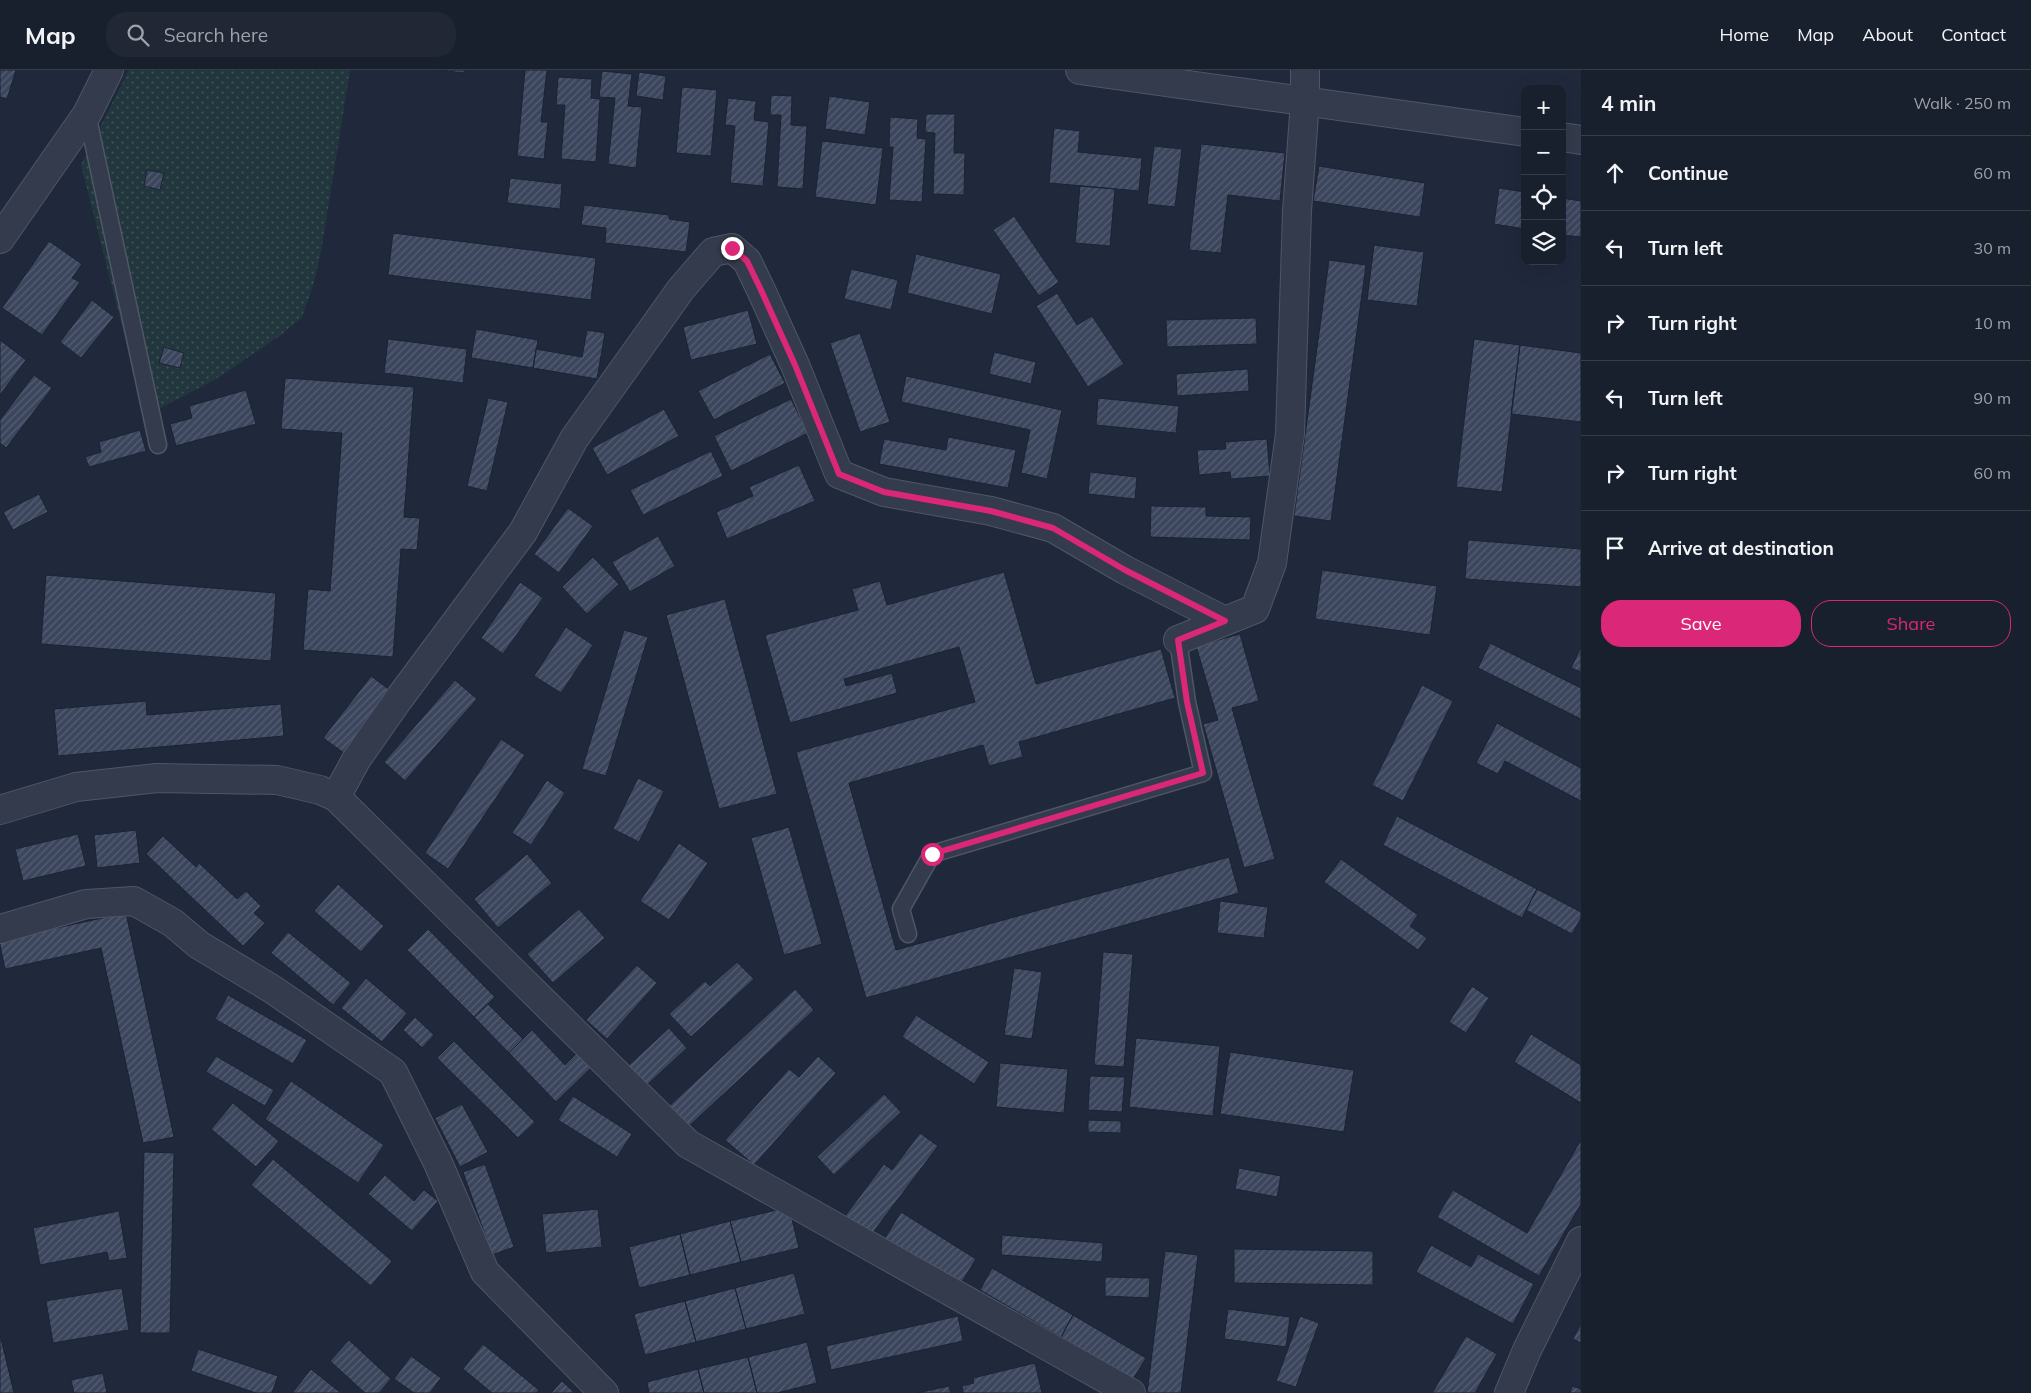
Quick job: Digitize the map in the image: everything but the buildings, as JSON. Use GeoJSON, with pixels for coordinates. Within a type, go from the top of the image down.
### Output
{"type":"FeatureCollection","features":[{"type":"Feature","properties":{"kind":"street"},"geometry":{"type":"LineString","coordinates":[[0,239],[87,114],[109,70]]}},
{"type":"Feature","properties":{"kind":"street"},"geometry":{"type":"LineString","coordinates":[[1080,70],[1521,131]]}},
{"type":"Feature","properties":{"kind":"street"},"geometry":{"type":"LineString","coordinates":[[1178,640],[1255,609],[1272,563],[1290,434],[1297,211],[1305,101],[1305,70]]}},
{"type":"Feature","properties":{"kind":"street"},"geometry":{"type":"LineString","coordinates":[[1566,138],[1581,140]]}},
{"type":"Feature","properties":{"kind":"street"},"geometry":{"type":"LineString","coordinates":[[336,797],[356,760],[398,700],[523,532],[574,439],[681,289],[713,252],[732,248],[747,261],[761,290],[795,365],[839,474],[884,492],[991,511],[1053,528],[1125,570],[1225,621]]}},
{"type":"Feature","properties":{"kind":"street"},"geometry":{"type":"LineString","coordinates":[[0,810],[76,786],[157,778],[277,780],[320,790],[336,797],[688,1144],[1131,1393]]}},
{"type":"Feature","properties":{"kind":"street"},"geometry":{"type":"LineString","coordinates":[[0,929],[86,904],[134,900],[173,923],[199,945],[272,989],[393,1072],[438,1163],[485,1272],[604,1393]]}},
{"type":"Feature","properties":{"kind":"street"},"geometry":{"type":"LineString","coordinates":[[1509,1393],[1527,1350],[1581,1241]]}},
{"type":"Feature","properties":{"kind":"lane"},"geometry":{"type":"LineString","coordinates":[[87,114],[158,446]]}},
{"type":"Feature","properties":{"kind":"lane"},"geometry":{"type":"LineString","coordinates":[[908,934],[901,909],[932,854],[1203,773],[1187,702],[1178,640]]}},
{"type":"Feature","properties":{"kind":"green space"},"geometry":{"type":"Polygon","coordinates":[[[129,70],[350,70],[321,252],[313,286],[302,317],[281,335],[216,379],[145,416],[81,165],[129,70]]]}},
{"type":"Feature","properties":{"kind":"route"},"geometry":{"type":"LineString","coordinates":[[732,248],[747,261],[761,290],[795,365],[839,474],[884,492],[991,511],[1053,528],[1125,570],[1225,621],[1178,640],[1187,702],[1203,773],[932,854]]}}]}
